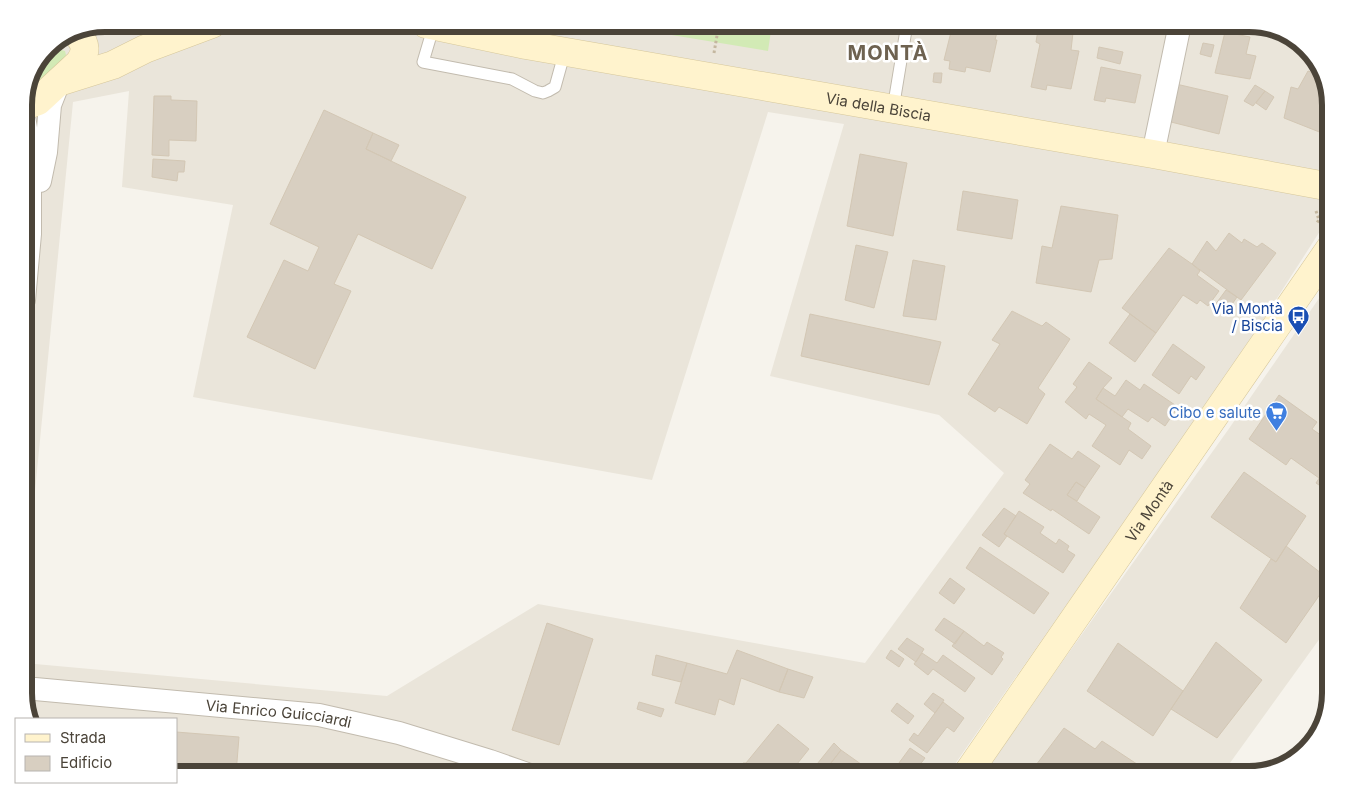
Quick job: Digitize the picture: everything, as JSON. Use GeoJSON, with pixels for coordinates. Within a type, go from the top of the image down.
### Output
{"type":"FeatureCollection","features":[{"type":"Feature","properties":{"kind":"street"},"geometry":{"type":"LineString","coordinates":[[59,82],[113,65],[145,49],[191,32]]}},
{"type":"Feature","properties":{"kind":"street","name":"Via della Biscia"},"geometry":{"type":"LineString","coordinates":[[506,32],[528,34],[566,51],[1322,185]]}},
{"type":"Feature","properties":{"kind":"street"},"geometry":{"type":"LineString","coordinates":[[1153,154],[1178,32]]}},
{"type":"Feature","properties":{"kind":"street"},"geometry":{"type":"LineString","coordinates":[[80,38],[110,48],[145,49]]}},
{"type":"Feature","properties":{"kind":"street"},"geometry":{"type":"LineString","coordinates":[[33,103],[38,101],[79,63],[84,56],[84,48],[80,38]]}},
{"type":"Feature","properties":{"kind":"street"},"geometry":{"type":"LineString","coordinates":[[33,219],[46,152],[50,105],[59,82]]}},
{"type":"Feature","properties":{"kind":"street","name":"Via Montà"},"geometry":{"type":"LineString","coordinates":[[973,766],[1322,260]]}},
{"type":"Feature","properties":{"kind":"street","name":"Via Enrico Guicciardi"},"geometry":{"type":"LineString","coordinates":[[33,689],[319,715],[399,733],[504,766]]}},
{"type":"Feature","properties":{"kind":"lane"},"geometry":{"type":"LineString","coordinates":[[429,32],[423,62],[512,79],[543,93],[555,87],[566,51]]}},
{"type":"Feature","properties":{"kind":"lane"},"geometry":{"type":"LineString","coordinates":[[893,109],[905,32]]}},
{"type":"Feature","properties":{"kind":"shaded area"},"geometry":{"type":"Polygon","coordinates":[[[106,32],[1259,33],[1277,38],[1294,48],[1313,69],[1319,82],[1322,101],[1322,228],[1236,362],[954,766],[178,766],[178,718],[37,718],[33,697],[33,664],[387,696],[538,604],[865,663],[1004,473],[939,415],[770,376],[844,124],[768,112],[652,480],[193,397],[233,205],[122,187],[129,91],[73,102],[33,512],[33,101],[40,73],[48,61],[69,42],[91,34],[106,32]]]}},
{"type":"Feature","properties":{"kind":"shaded area"},"geometry":{"type":"Polygon","coordinates":[[[1322,294],[1322,635],[1228,766],[988,766],[1228,430],[1322,294]]]}},
{"type":"Feature","properties":{"kind":"green space"},"geometry":{"type":"Polygon","coordinates":[[[653,32],[771,32],[768,51],[653,32]]]}},
{"type":"Feature","properties":{"kind":"green space"},"geometry":{"type":"Polygon","coordinates":[[[57,51],[65,51],[65,59],[35,87],[40,73],[57,51]]]}},
{"type":"Feature","properties":{"kind":"building"},"geometry":{"type":"Polygon","coordinates":[[[951,32],[997,32],[990,72],[966,67],[965,72],[949,69],[950,61],[944,60],[951,32]]]}},
{"type":"Feature","properties":{"kind":"building"},"geometry":{"type":"Polygon","coordinates":[[[1038,32],[1073,32],[1071,50],[1079,51],[1071,89],[1047,85],[1046,90],[1031,87],[1040,44],[1036,42],[1038,32]]]}},
{"type":"Feature","properties":{"kind":"building"},"geometry":{"type":"Polygon","coordinates":[[[1225,32],[1250,37],[1246,54],[1256,56],[1250,79],[1215,73],[1225,32]]]}},
{"type":"Feature","properties":{"kind":"building"},"geometry":{"type":"Polygon","coordinates":[[[1203,43],[1214,45],[1211,57],[1200,54],[1203,43]]]}},
{"type":"Feature","properties":{"kind":"building"},"geometry":{"type":"Polygon","coordinates":[[[1099,47],[1123,52],[1120,64],[1097,58],[1099,47]]]}},
{"type":"Feature","properties":{"kind":"building"},"geometry":{"type":"Polygon","coordinates":[[[1101,67],[1141,75],[1135,103],[1106,98],[1105,102],[1094,100],[1101,67]]]}},
{"type":"Feature","properties":{"kind":"building"},"geometry":{"type":"Polygon","coordinates":[[[1308,71],[1315,74],[1321,91],[1322,133],[1284,118],[1291,87],[1298,89],[1308,71]]]}},
{"type":"Feature","properties":{"kind":"building"},"geometry":{"type":"Polygon","coordinates":[[[934,73],[942,73],[941,83],[933,82],[934,73]]]}},
{"type":"Feature","properties":{"kind":"building"},"geometry":{"type":"Polygon","coordinates":[[[1176,84],[1228,96],[1219,134],[1167,121],[1176,84]]]}},
{"type":"Feature","properties":{"kind":"building"},"geometry":{"type":"Polygon","coordinates":[[[1255,85],[1265,91],[1253,106],[1244,101],[1255,85]]]}},
{"type":"Feature","properties":{"kind":"building"},"geometry":{"type":"Polygon","coordinates":[[[1265,91],[1274,97],[1266,110],[1256,103],[1265,91]]]}},
{"type":"Feature","properties":{"kind":"building"},"geometry":{"type":"Polygon","coordinates":[[[154,96],[171,96],[171,100],[197,101],[196,141],[169,140],[169,156],[152,155],[154,96]]]}},
{"type":"Feature","properties":{"kind":"building"},"geometry":{"type":"Polygon","coordinates":[[[324,110],[373,133],[366,149],[466,197],[432,269],[358,234],[334,284],[351,291],[315,369],[247,337],[284,260],[308,271],[319,247],[270,224],[324,110]]]}},
{"type":"Feature","properties":{"kind":"building"},"geometry":{"type":"Polygon","coordinates":[[[373,133],[399,145],[391,161],[366,149],[373,133]]]}},
{"type":"Feature","properties":{"kind":"building"},"geometry":{"type":"Polygon","coordinates":[[[860,154],[907,163],[893,236],[847,226],[860,154]]]}},
{"type":"Feature","properties":{"kind":"building"},"geometry":{"type":"Polygon","coordinates":[[[153,159],[185,161],[184,172],[178,172],[177,181],[152,177],[153,159]]]}},
{"type":"Feature","properties":{"kind":"building"},"geometry":{"type":"Polygon","coordinates":[[[963,191],[1018,200],[1012,239],[957,230],[963,191]]]}},
{"type":"Feature","properties":{"kind":"building"},"geometry":{"type":"Polygon","coordinates":[[[1061,206],[1118,215],[1112,259],[1099,260],[1091,292],[1036,283],[1042,246],[1052,248],[1061,206]]]}},
{"type":"Feature","properties":{"kind":"building"},"geometry":{"type":"Polygon","coordinates":[[[1229,233],[1242,243],[1244,239],[1257,247],[1262,243],[1276,253],[1241,300],[1192,264],[1207,241],[1216,251],[1229,233]]]}},
{"type":"Feature","properties":{"kind":"building"},"geometry":{"type":"Polygon","coordinates":[[[856,245],[888,252],[874,308],[845,300],[856,245]]]}},
{"type":"Feature","properties":{"kind":"building"},"geometry":{"type":"Polygon","coordinates":[[[1169,248],[1192,264],[1200,271],[1197,275],[1219,291],[1208,306],[1200,300],[1197,304],[1183,295],[1156,333],[1122,308],[1169,248]]]}},
{"type":"Feature","properties":{"kind":"building"},"geometry":{"type":"Polygon","coordinates":[[[913,260],[945,266],[936,320],[903,316],[913,260]]]}},
{"type":"Feature","properties":{"kind":"building"},"geometry":{"type":"Polygon","coordinates":[[[1226,290],[1237,297],[1226,313],[1215,305],[1226,290]]]}},
{"type":"Feature","properties":{"kind":"building"},"geometry":{"type":"Polygon","coordinates":[[[1012,311],[1042,326],[1046,322],[1070,339],[1038,388],[1045,394],[1027,424],[999,407],[995,412],[968,394],[1000,344],[992,340],[1012,311]]]}},
{"type":"Feature","properties":{"kind":"building"},"geometry":{"type":"Polygon","coordinates":[[[810,314],[941,342],[929,385],[801,356],[810,314]]]}},
{"type":"Feature","properties":{"kind":"building"},"geometry":{"type":"Polygon","coordinates":[[[1130,314],[1156,333],[1135,362],[1109,343],[1130,314]]]}},
{"type":"Feature","properties":{"kind":"building"},"geometry":{"type":"Polygon","coordinates":[[[1173,344],[1205,367],[1196,380],[1191,376],[1179,394],[1152,375],[1173,344]]]}},
{"type":"Feature","properties":{"kind":"building"},"geometry":{"type":"Polygon","coordinates":[[[1089,362],[1112,378],[1096,399],[1131,423],[1128,429],[1151,446],[1142,459],[1129,450],[1120,465],[1092,446],[1106,425],[1089,414],[1086,419],[1065,402],[1077,387],[1073,384],[1089,362]]]}},
{"type":"Feature","properties":{"kind":"building"},"geometry":{"type":"Polygon","coordinates":[[[1126,380],[1140,390],[1144,384],[1178,407],[1165,426],[1152,417],[1148,422],[1128,409],[1122,417],[1096,399],[1103,388],[1115,396],[1126,380]]]}},
{"type":"Feature","properties":{"kind":"building"},"geometry":{"type":"Polygon","coordinates":[[[1279,395],[1317,422],[1312,429],[1322,436],[1322,474],[1319,478],[1291,458],[1286,465],[1249,439],[1279,395]]]}},
{"type":"Feature","properties":{"kind":"building"},"geometry":{"type":"Polygon","coordinates":[[[1050,444],[1072,459],[1078,451],[1100,466],[1085,488],[1076,482],[1067,495],[1100,517],[1089,534],[1052,509],[1051,511],[1023,493],[1030,484],[1025,480],[1050,444]]]}},
{"type":"Feature","properties":{"kind":"building"},"geometry":{"type":"Polygon","coordinates":[[[1244,472],[1306,516],[1276,562],[1211,517],[1244,472]]]}},
{"type":"Feature","properties":{"kind":"building"},"geometry":{"type":"Polygon","coordinates":[[[1322,474],[1322,487],[1316,483],[1322,474]]]}},
{"type":"Feature","properties":{"kind":"building"},"geometry":{"type":"Polygon","coordinates":[[[1076,482],[1085,488],[1077,501],[1067,495],[1076,482]]]}},
{"type":"Feature","properties":{"kind":"building"},"geometry":{"type":"Polygon","coordinates":[[[1004,508],[1016,516],[1004,534],[1007,536],[999,547],[982,535],[1004,508]]]}},
{"type":"Feature","properties":{"kind":"building"},"geometry":{"type":"Polygon","coordinates":[[[1019,511],[1044,527],[1040,533],[1056,544],[1059,539],[1069,546],[1067,550],[1075,555],[1063,573],[1004,534],[1019,511]]]}},
{"type":"Feature","properties":{"kind":"building"},"geometry":{"type":"Polygon","coordinates":[[[1286,546],[1322,574],[1322,591],[1286,643],[1240,608],[1271,559],[1276,562],[1286,546]]]}},
{"type":"Feature","properties":{"kind":"building"},"geometry":{"type":"Polygon","coordinates":[[[980,547],[1049,593],[1034,614],[966,568],[980,547]]]}},
{"type":"Feature","properties":{"kind":"building"},"geometry":{"type":"Polygon","coordinates":[[[950,578],[965,589],[954,604],[939,593],[950,578]]]}},
{"type":"Feature","properties":{"kind":"building"},"geometry":{"type":"Polygon","coordinates":[[[944,618],[964,631],[955,644],[935,630],[944,618]]]}},
{"type":"Feature","properties":{"kind":"building"},"geometry":{"type":"Polygon","coordinates":[[[547,623],[593,639],[559,745],[512,730],[547,623]]]}},
{"type":"Feature","properties":{"kind":"building"},"geometry":{"type":"Polygon","coordinates":[[[964,631],[984,646],[987,642],[1004,653],[1001,657],[1003,659],[992,675],[952,646],[964,631]]]}},
{"type":"Feature","properties":{"kind":"building"},"geometry":{"type":"Polygon","coordinates":[[[907,638],[924,649],[916,662],[898,649],[907,638]]]}},
{"type":"Feature","properties":{"kind":"building"},"geometry":{"type":"Polygon","coordinates":[[[1216,642],[1262,680],[1217,738],[1171,709],[1216,642]]]}},
{"type":"Feature","properties":{"kind":"building"},"geometry":{"type":"Polygon","coordinates":[[[1118,643],[1183,691],[1153,736],[1087,691],[1118,643]]]}},
{"type":"Feature","properties":{"kind":"building"},"geometry":{"type":"Polygon","coordinates":[[[737,650],[788,669],[779,692],[741,678],[734,705],[719,699],[715,715],[675,703],[687,663],[727,674],[737,650]]]}},
{"type":"Feature","properties":{"kind":"building"},"geometry":{"type":"Polygon","coordinates":[[[891,650],[904,659],[899,667],[886,658],[891,650]]]}},
{"type":"Feature","properties":{"kind":"building"},"geometry":{"type":"Polygon","coordinates":[[[922,653],[937,663],[943,655],[975,678],[965,692],[933,669],[928,675],[914,664],[922,653]]]}},
{"type":"Feature","properties":{"kind":"building"},"geometry":{"type":"Polygon","coordinates":[[[656,655],[687,663],[681,682],[652,675],[656,655]]]}},
{"type":"Feature","properties":{"kind":"building"},"geometry":{"type":"Polygon","coordinates":[[[788,669],[813,677],[804,698],[779,692],[788,669]]]}},
{"type":"Feature","properties":{"kind":"building"},"geometry":{"type":"Polygon","coordinates":[[[933,693],[944,700],[935,713],[924,704],[933,693]]]}},
{"type":"Feature","properties":{"kind":"building"},"geometry":{"type":"Polygon","coordinates":[[[639,702],[664,709],[661,717],[637,709],[639,702]]]}},
{"type":"Feature","properties":{"kind":"building"},"geometry":{"type":"Polygon","coordinates":[[[943,702],[964,718],[954,732],[947,727],[927,753],[909,740],[914,733],[918,736],[943,702]]]}},
{"type":"Feature","properties":{"kind":"building"},"geometry":{"type":"Polygon","coordinates":[[[897,703],[914,716],[908,724],[891,711],[897,703]]]}},
{"type":"Feature","properties":{"kind":"building"},"geometry":{"type":"Polygon","coordinates":[[[778,724],[809,749],[795,766],[740,766],[746,763],[778,724]]]}},
{"type":"Feature","properties":{"kind":"building"},"geometry":{"type":"Polygon","coordinates":[[[1064,728],[1095,749],[1102,741],[1140,766],[1035,766],[1064,728]]]}},
{"type":"Feature","properties":{"kind":"building"},"geometry":{"type":"Polygon","coordinates":[[[178,732],[239,737],[237,766],[178,766],[178,732]]]}},
{"type":"Feature","properties":{"kind":"building"},"geometry":{"type":"Polygon","coordinates":[[[834,743],[841,750],[829,766],[815,766],[834,743]]]}},
{"type":"Feature","properties":{"kind":"building"},"geometry":{"type":"Polygon","coordinates":[[[910,748],[925,758],[919,766],[897,766],[910,748]]]}},
{"type":"Feature","properties":{"kind":"building"},"geometry":{"type":"Polygon","coordinates":[[[841,750],[864,766],[829,766],[841,750]]]}},
{"type":"Feature","properties":{"kind":"place","name":"Via Montà / Biscia"},"geometry":{"type":"Point","coordinates":[1299,336]}},
{"type":"Feature","properties":{"kind":"place","name":"Cibo e salute"},"geometry":{"type":"Point","coordinates":[1277,431]}},
{"type":"Feature","properties":{"kind":"district","name":"MONTÀ"},"geometry":{"type":"Point","coordinates":[888,53]}}]}
